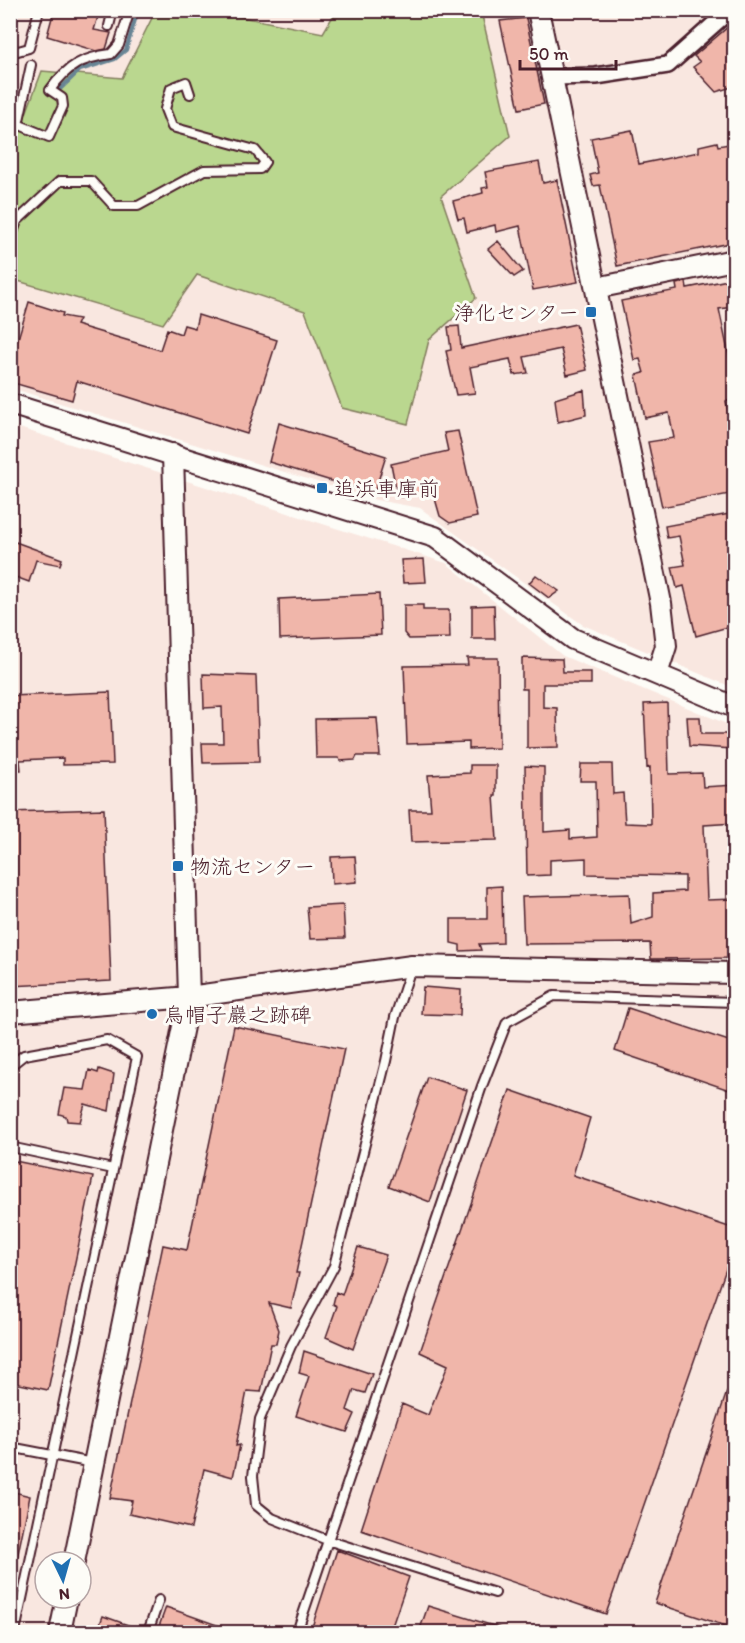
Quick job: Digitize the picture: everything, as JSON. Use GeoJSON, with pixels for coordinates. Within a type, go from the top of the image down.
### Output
{"type":"FeatureCollection","features":[{"type":"Feature","properties":{"kind":"street"},"geometry":{"type":"LineString","coordinates":[[538,10],[665,628],[665,654],[657,674]]}},
{"type":"Feature","properties":{"kind":"street"},"geometry":{"type":"LineString","coordinates":[[552,77],[596,76],[668,65],[730,10]]}},
{"type":"Feature","properties":{"kind":"street"},"geometry":{"type":"LineString","coordinates":[[596,288],[735,260]]}},
{"type":"Feature","properties":{"kind":"street"},"geometry":{"type":"LineString","coordinates":[[10,404],[435,537],[573,639],[735,707]]}},
{"type":"Feature","properties":{"kind":"street"},"geometry":{"type":"LineString","coordinates":[[76,1550],[189,997],[173,454]]}},
{"type":"Feature","properties":{"kind":"street"},"geometry":{"type":"LineString","coordinates":[[10,1012],[189,997],[412,966],[735,973]]}},
{"type":"Feature","properties":{"kind":"street"},"geometry":{"type":"LineString","coordinates":[[60,1632],[65,1610]]}},
{"type":"Feature","properties":{"kind":"lane"},"geometry":{"type":"LineString","coordinates":[[10,49],[18,51],[29,48],[39,10]]}},
{"type":"Feature","properties":{"kind":"lane"},"geometry":{"type":"LineString","coordinates":[[109,26],[112,10]]}},
{"type":"Feature","properties":{"kind":"lane"},"geometry":{"type":"LineString","coordinates":[[31,65],[14,123],[49,137],[63,106],[62,98],[50,90],[59,78],[84,58],[111,54],[119,45],[130,10]]}},
{"type":"Feature","properties":{"kind":"lane"},"geometry":{"type":"LineString","coordinates":[[10,241],[17,221],[60,181],[91,181],[114,206],[138,206],[204,170],[260,169],[265,162],[255,150],[172,127],[165,110],[171,88],[186,82],[190,94]]}},
{"type":"Feature","properties":{"kind":"lane"},"geometry":{"type":"LineString","coordinates":[[412,966],[395,1017],[334,1266],[291,1346],[260,1419],[253,1476],[256,1505],[272,1518],[327,1540],[495,1593]]}},
{"type":"Feature","properties":{"kind":"lane"},"geometry":{"type":"LineString","coordinates":[[297,1632],[507,1022],[554,996],[735,1002]]}},
{"type":"Feature","properties":{"kind":"lane"},"geometry":{"type":"LineString","coordinates":[[10,1066],[24,1054],[107,1040],[137,1057],[15,1632]]}},
{"type":"Feature","properties":{"kind":"lane"},"geometry":{"type":"LineString","coordinates":[[10,1147],[113,1169]]}},
{"type":"Feature","properties":{"kind":"lane"},"geometry":{"type":"LineString","coordinates":[[10,1447],[94,1464]]}},
{"type":"Feature","properties":{"kind":"lane"},"geometry":{"type":"LineString","coordinates":[[148,1632],[159,1600]]}},
{"type":"Feature","properties":{"kind":"shaded area"},"geometry":{"type":"Polygon","coordinates":[[[10,11],[734,11],[734,688],[583,625],[420,508],[376,500],[11,388],[10,11]]]}},
{"type":"Feature","properties":{"kind":"shaded area"},"geometry":{"type":"Polygon","coordinates":[[[10,425],[446,563],[563,656],[734,727],[734,1632],[11,1632],[10,425]]]}},
{"type":"Feature","properties":{"kind":"green space"},"geometry":{"type":"Polygon","coordinates":[[[156,10],[220,11],[323,33],[336,11],[481,11],[510,136],[441,196],[476,298],[429,340],[408,424],[342,408],[305,311],[197,275],[163,324],[11,279],[10,156],[42,71],[122,78],[156,10]]]}},
{"type":"Feature","properties":{"kind":"building"},"geometry":{"type":"Polygon","coordinates":[[[54,10],[100,10],[94,30],[111,33],[106,49],[96,51],[47,36],[54,10]]]}},
{"type":"Feature","properties":{"kind":"building"},"geometry":{"type":"Polygon","coordinates":[[[526,18],[544,104],[519,109],[500,21],[526,18]]]}},
{"type":"Feature","properties":{"kind":"building"},"geometry":{"type":"Polygon","coordinates":[[[735,21],[735,86],[716,92],[693,67],[700,62],[694,56],[735,21]]]}},
{"type":"Feature","properties":{"kind":"building"},"geometry":{"type":"Polygon","coordinates":[[[632,130],[639,164],[699,152],[699,146],[717,142],[718,146],[735,143],[735,242],[617,266],[600,185],[593,186],[590,175],[598,173],[591,138],[632,130]]]}},
{"type":"Feature","properties":{"kind":"building"},"geometry":{"type":"Polygon","coordinates":[[[539,162],[543,183],[557,180],[578,282],[533,290],[520,226],[496,232],[495,225],[467,232],[464,218],[458,219],[453,201],[483,193],[482,188],[488,187],[485,172],[539,162]]]}},
{"type":"Feature","properties":{"kind":"building"},"geometry":{"type":"Polygon","coordinates":[[[498,241],[523,271],[514,277],[488,249],[498,241]]]}},
{"type":"Feature","properties":{"kind":"building"},"geometry":{"type":"Polygon","coordinates":[[[728,280],[733,307],[719,309],[735,384],[735,399],[726,401],[732,431],[735,430],[735,493],[662,507],[648,442],[674,438],[669,413],[645,418],[636,375],[644,373],[640,359],[634,360],[621,301],[677,290],[676,284],[686,282],[687,288],[728,280]]]}},
{"type":"Feature","properties":{"kind":"building"},"geometry":{"type":"Polygon","coordinates":[[[29,302],[63,313],[62,316],[79,319],[76,325],[160,350],[167,329],[181,334],[184,325],[195,328],[198,315],[277,340],[247,434],[77,381],[72,400],[10,382],[10,350],[14,352],[29,302]]]}},
{"type":"Feature","properties":{"kind":"building"},"geometry":{"type":"Polygon","coordinates":[[[576,324],[587,370],[567,375],[561,349],[524,357],[528,373],[514,375],[510,359],[470,367],[475,393],[456,395],[446,351],[451,350],[448,327],[459,326],[461,348],[576,324]]]}},
{"type":"Feature","properties":{"kind":"building"},"geometry":{"type":"Polygon","coordinates":[[[584,390],[586,415],[558,422],[555,399],[584,390]]]}},
{"type":"Feature","properties":{"kind":"building"},"geometry":{"type":"Polygon","coordinates":[[[279,423],[386,456],[374,494],[269,462],[279,423]]]}},
{"type":"Feature","properties":{"kind":"building"},"geometry":{"type":"Polygon","coordinates":[[[458,431],[477,517],[450,523],[440,516],[434,495],[430,496],[429,491],[401,497],[397,494],[391,464],[448,451],[444,433],[458,431]]]}},
{"type":"Feature","properties":{"kind":"building"},"geometry":{"type":"Polygon","coordinates":[[[735,513],[735,625],[696,636],[684,586],[677,588],[672,567],[685,565],[679,536],[667,538],[665,526],[735,513]]]}},
{"type":"Feature","properties":{"kind":"building"},"geometry":{"type":"Polygon","coordinates":[[[10,540],[62,559],[60,565],[36,560],[29,582],[10,575],[10,540]]]}},
{"type":"Feature","properties":{"kind":"building"},"geometry":{"type":"Polygon","coordinates":[[[424,559],[426,582],[403,583],[401,560],[424,559]]]}},
{"type":"Feature","properties":{"kind":"building"},"geometry":{"type":"Polygon","coordinates":[[[536,575],[559,591],[549,598],[529,583],[536,575]]]}},
{"type":"Feature","properties":{"kind":"building"},"geometry":{"type":"Polygon","coordinates":[[[379,594],[381,635],[280,639],[279,599],[379,594]]]}},
{"type":"Feature","properties":{"kind":"building"},"geometry":{"type":"Polygon","coordinates":[[[404,605],[423,605],[423,610],[449,610],[450,638],[409,639],[404,633],[404,605]]]}},
{"type":"Feature","properties":{"kind":"building"},"geometry":{"type":"Polygon","coordinates":[[[494,605],[495,639],[472,639],[472,606],[494,605]]]}},
{"type":"Feature","properties":{"kind":"building"},"geometry":{"type":"Polygon","coordinates":[[[467,658],[498,658],[499,748],[469,749],[469,742],[407,744],[404,666],[468,665],[467,658]]]}},
{"type":"Feature","properties":{"kind":"building"},"geometry":{"type":"Polygon","coordinates":[[[522,658],[562,659],[563,672],[591,672],[591,684],[543,684],[543,707],[557,708],[558,747],[527,748],[527,689],[522,689],[522,658]]]}},
{"type":"Feature","properties":{"kind":"building"},"geometry":{"type":"Polygon","coordinates":[[[203,674],[256,676],[259,762],[203,763],[202,743],[223,743],[222,707],[204,708],[203,674]]]}},
{"type":"Feature","properties":{"kind":"building"},"geometry":{"type":"Polygon","coordinates":[[[110,692],[113,764],[63,765],[63,758],[20,760],[21,770],[10,770],[10,696],[110,692]]]}},
{"type":"Feature","properties":{"kind":"building"},"geometry":{"type":"Polygon","coordinates":[[[667,703],[669,774],[702,773],[703,787],[735,785],[735,823],[704,825],[707,900],[735,899],[735,958],[651,959],[650,943],[524,944],[522,897],[629,894],[631,924],[653,917],[653,893],[685,891],[685,876],[586,874],[586,858],[550,860],[550,875],[527,876],[525,766],[544,767],[544,832],[570,830],[570,839],[597,837],[596,781],[580,781],[581,764],[612,764],[613,794],[623,793],[625,823],[651,824],[650,767],[647,768],[644,704],[667,703]]]}},
{"type":"Feature","properties":{"kind":"building"},"geometry":{"type":"Polygon","coordinates":[[[687,717],[700,717],[701,734],[732,734],[732,749],[689,746],[687,717]]]}},
{"type":"Feature","properties":{"kind":"building"},"geometry":{"type":"Polygon","coordinates":[[[377,718],[380,756],[357,756],[355,760],[340,761],[339,758],[316,758],[315,719],[377,718]]]}},
{"type":"Feature","properties":{"kind":"building"},"geometry":{"type":"Polygon","coordinates":[[[470,765],[496,765],[496,796],[494,796],[497,840],[411,842],[409,810],[431,810],[428,775],[470,773],[470,765]]]}},
{"type":"Feature","properties":{"kind":"building"},"geometry":{"type":"Polygon","coordinates":[[[104,809],[111,981],[10,986],[10,812],[104,809]]]}},
{"type":"Feature","properties":{"kind":"building"},"geometry":{"type":"Polygon","coordinates":[[[355,856],[357,882],[332,884],[331,857],[355,856]]]}},
{"type":"Feature","properties":{"kind":"building"},"geometry":{"type":"Polygon","coordinates":[[[502,886],[503,943],[479,944],[481,950],[460,951],[460,945],[451,943],[451,919],[487,919],[487,887],[502,886]]]}},
{"type":"Feature","properties":{"kind":"building"},"geometry":{"type":"Polygon","coordinates":[[[343,905],[345,938],[310,939],[307,907],[343,905]]]}},
{"type":"Feature","properties":{"kind":"building"},"geometry":{"type":"Polygon","coordinates":[[[423,987],[461,990],[460,1015],[421,1014],[423,987]]]}},
{"type":"Feature","properties":{"kind":"building"},"geometry":{"type":"Polygon","coordinates":[[[628,1008],[735,1043],[735,1092],[615,1051],[628,1008]]]}},
{"type":"Feature","properties":{"kind":"building"},"geometry":{"type":"Polygon","coordinates":[[[234,1026],[344,1049],[296,1273],[299,1273],[291,1308],[269,1303],[279,1330],[276,1344],[271,1344],[261,1392],[247,1391],[236,1446],[240,1445],[233,1477],[204,1469],[191,1528],[129,1514],[132,1501],[110,1498],[163,1245],[187,1250],[234,1026]]]}},
{"type":"Feature","properties":{"kind":"building"},"geometry":{"type":"Polygon","coordinates":[[[99,1069],[114,1074],[109,1111],[85,1104],[80,1122],[67,1121],[66,1116],[59,1114],[64,1088],[85,1090],[89,1070],[98,1073],[99,1069]]]}},
{"type":"Feature","properties":{"kind":"building"},"geometry":{"type":"Polygon","coordinates":[[[427,1077],[467,1090],[430,1202],[389,1186],[427,1077]]]}},
{"type":"Feature","properties":{"kind":"building"},"geometry":{"type":"Polygon","coordinates":[[[510,1090],[590,1118],[573,1175],[735,1229],[735,1243],[606,1614],[361,1530],[402,1404],[428,1415],[448,1365],[420,1352],[510,1090]]]}},
{"type":"Feature","properties":{"kind":"building"},"geometry":{"type":"Polygon","coordinates":[[[10,1160],[93,1177],[48,1390],[10,1382],[10,1160]]]}},
{"type":"Feature","properties":{"kind":"building"},"geometry":{"type":"Polygon","coordinates":[[[358,1247],[386,1255],[353,1349],[326,1337],[337,1306],[333,1304],[336,1292],[342,1295],[358,1247]]]}},
{"type":"Feature","properties":{"kind":"building"},"geometry":{"type":"Polygon","coordinates":[[[304,1351],[372,1374],[365,1393],[354,1390],[347,1410],[355,1414],[347,1432],[296,1416],[309,1376],[299,1373],[304,1351]]]}},
{"type":"Feature","properties":{"kind":"building"},"geometry":{"type":"Polygon","coordinates":[[[733,1374],[735,1375],[735,1629],[655,1603],[733,1374]]]}},
{"type":"Feature","properties":{"kind":"building"},"geometry":{"type":"Polygon","coordinates":[[[10,1491],[30,1496],[15,1568],[10,1567],[10,1491]]]}},
{"type":"Feature","properties":{"kind":"building"},"geometry":{"type":"Polygon","coordinates":[[[337,1550],[409,1577],[390,1632],[329,1632],[312,1627],[337,1550]]]}},
{"type":"Feature","properties":{"kind":"building"},"geometry":{"type":"Polygon","coordinates":[[[428,1606],[507,1630],[507,1632],[419,1632],[428,1606]]]}},
{"type":"Feature","properties":{"kind":"building"},"geometry":{"type":"Polygon","coordinates":[[[166,1607],[234,1631],[234,1632],[157,1632],[166,1607]]]}},
{"type":"Feature","properties":{"kind":"building"},"geometry":{"type":"Polygon","coordinates":[[[103,1616],[142,1630],[142,1632],[97,1632],[103,1616]]]}},
{"type":"Feature","properties":{"kind":"waterway"},"geometry":{"type":"LineString","coordinates":[[57,92],[80,70],[115,59],[126,50],[138,10]]}},
{"type":"Feature","properties":{"kind":"place","name":"浄化センター"},"geometry":{"type":"Point","coordinates":[591,312]}},
{"type":"Feature","properties":{"kind":"place","name":"追浜車庫前"},"geometry":{"type":"Point","coordinates":[322,488]}},
{"type":"Feature","properties":{"kind":"place","name":"物流センター"},"geometry":{"type":"Point","coordinates":[178,866]}},
{"type":"Feature","properties":{"kind":"place","name":"烏帽子巖之跡碑"},"geometry":{"type":"Point","coordinates":[152,1014]}}]}
